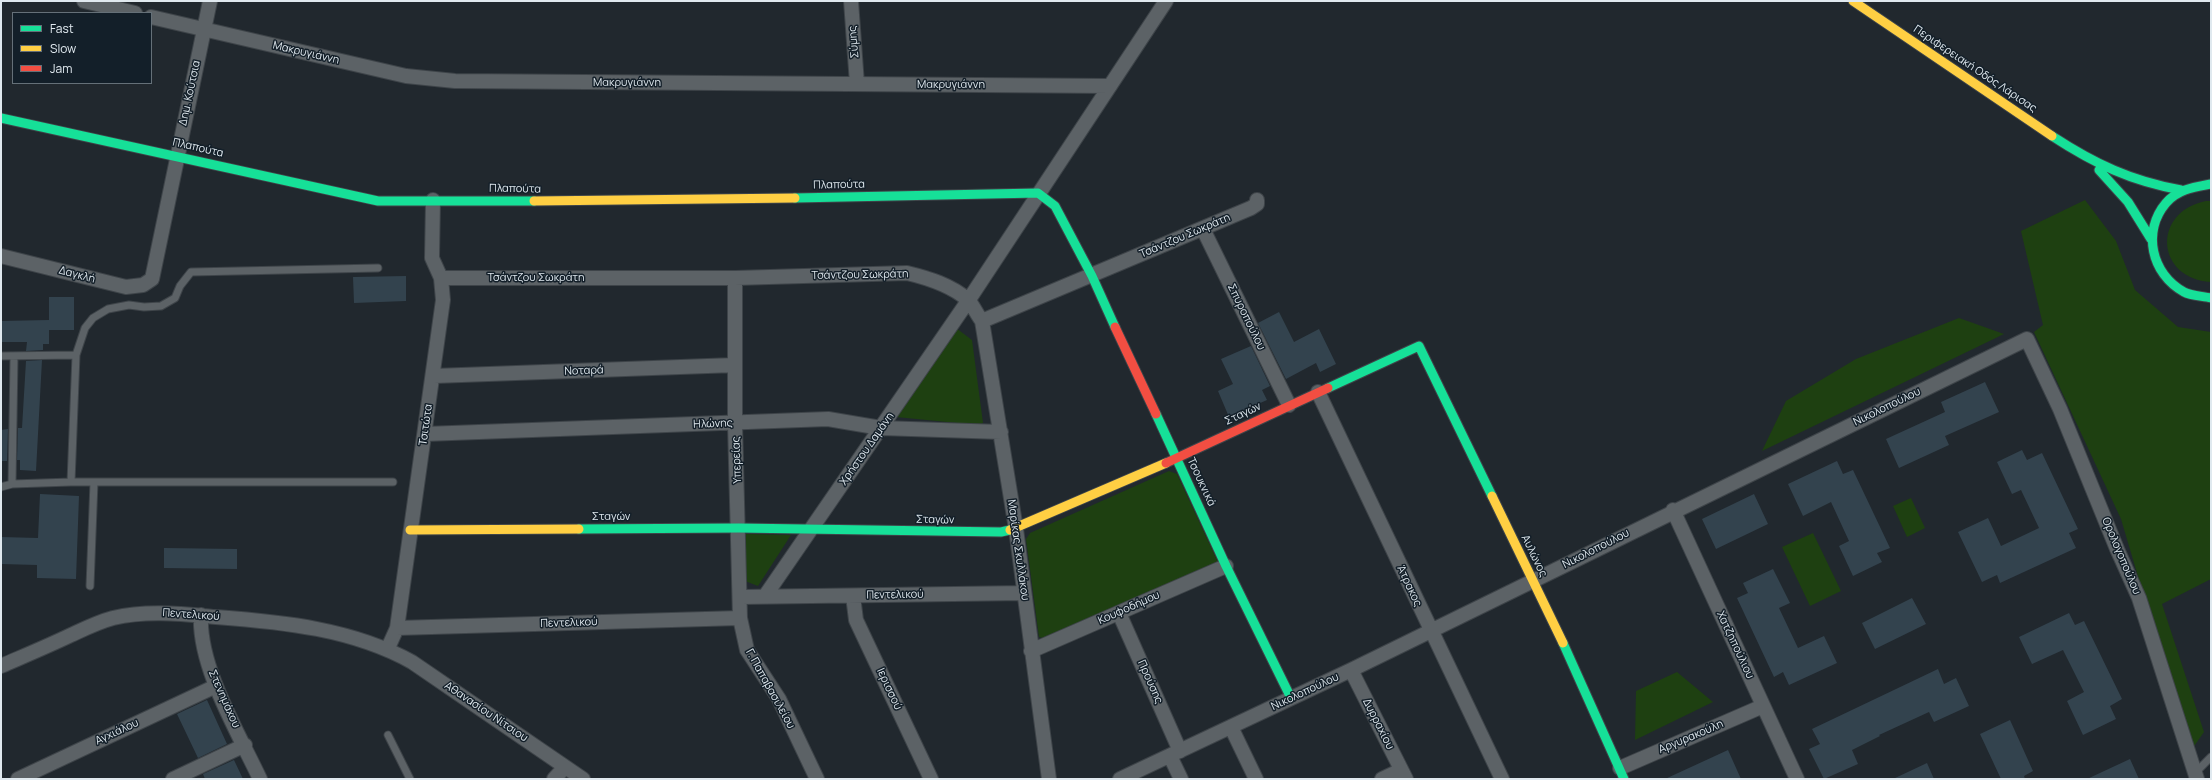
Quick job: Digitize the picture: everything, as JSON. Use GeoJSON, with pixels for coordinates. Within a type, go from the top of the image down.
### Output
{"type":"FeatureCollection","features":[{"type":"Feature","properties":{"kind":"main road","name":"Περιφερειακή Οδός Λάρισας"},"geometry":{"type":"LineString","coordinates":[[1853,1],[2084,157],[2113,172],[2148,185],[2181,190]]}},
{"type":"Feature","properties":{"kind":"main road","name":"Πλαπούτα"},"geometry":{"type":"LineString","coordinates":[[1,118],[370,200],[565,202],[1038,193]]}},
{"type":"Feature","properties":{"kind":"main road","name":"Περιφερειακή Οδός Λάρισας"},"geometry":{"type":"LineString","coordinates":[[2084,157],[2122,194],[2137,213],[2151,238]]}},
{"type":"Feature","properties":{"kind":"main road"},"geometry":{"type":"LineString","coordinates":[[2211,183],[2195,185],[2181,190],[2169,199],[2153,224],[2151,238],[2152,252],[2156,265],[2172,286],[2184,293],[2197,297],[2211,298]]}},
{"type":"Feature","properties":{"kind":"main road","name":"Τσουκνικά"},"geometry":{"type":"LineString","coordinates":[[1038,193],[1055,206],[1092,276],[1226,566],[1291,698]]}},
{"type":"Feature","properties":{"kind":"main road","name":"Σταγών"},"geometry":{"type":"LineString","coordinates":[[410,530],[739,528],[991,532],[1016,529],[1176,458],[1419,346]]}},
{"type":"Feature","properties":{"kind":"main road","name":"Αυλώνος"},"geometry":{"type":"LineString","coordinates":[[1419,346],[1533,581],[1622,774]]}},
{"type":"Feature","properties":{"kind":"street"},"geometry":{"type":"LineString","coordinates":[[84,1],[131,12]]}},
{"type":"Feature","properties":{"kind":"street","name":"Δημ. Κούτσια"},"geometry":{"type":"LineString","coordinates":[[152,279],[176,156],[210,1]]}},
{"type":"Feature","properties":{"kind":"street","name":"Σύμης"},"geometry":{"type":"LineString","coordinates":[[851,1],[857,84]]}},
{"type":"Feature","properties":{"kind":"street","name":"Χρήστου Δαμάνη"},"geometry":{"type":"LineString","coordinates":[[765,596],[968,300],[1166,1]]}},
{"type":"Feature","properties":{"kind":"street","name":"Μακρυγιάννη"},"geometry":{"type":"LineString","coordinates":[[152,17],[406,76],[455,82],[1110,86]]}},
{"type":"Feature","properties":{"kind":"street","name":"Τσιτώτα"},"geometry":{"type":"LineString","coordinates":[[388,648],[397,628],[410,530],[434,376],[443,300],[441,278],[432,258],[433,200]]}},
{"type":"Feature","properties":{"kind":"street","name":"Τσάντζου Σωκράτη"},"geometry":{"type":"LineString","coordinates":[[441,278],[735,278],[907,273],[929,278],[968,300],[982,321],[1251,208],[1256,204],[1257,200]]}},
{"type":"Feature","properties":{"kind":"street","name":"Σπυροπούλου"},"geometry":{"type":"LineString","coordinates":[[1203,229],[1289,405]]}},
{"type":"Feature","properties":{"kind":"street","name":"Δαγκλή"},"geometry":{"type":"LineString","coordinates":[[1,256],[126,287],[143,285],[152,279]]}},
{"type":"Feature","properties":{"kind":"street","name":"Υπερείας"},"geometry":{"type":"LineString","coordinates":[[735,278],[735,424],[741,597],[740,618]]}},
{"type":"Feature","properties":{"kind":"street","name":"Μαρίκας Σκυλλάκου"},"geometry":{"type":"LineString","coordinates":[[982,321],[1016,529],[1049,779]]}},
{"type":"Feature","properties":{"kind":"street","name":"Νικολοπούλου"},"geometry":{"type":"LineString","coordinates":[[1120,779],[1351,670],[1533,581],[1673,510],[2028,339]]}},
{"type":"Feature","properties":{"kind":"street","name":"Ορολογοπούλου"},"geometry":{"type":"LineString","coordinates":[[2028,339],[2060,409],[2117,549],[2139,598],[2196,776]]}},
{"type":"Feature","properties":{"kind":"street","name":"Νοταρά"},"geometry":{"type":"LineString","coordinates":[[434,376],[735,366]]}},
{"type":"Feature","properties":{"kind":"street","name":"Άτρακος"},"geometry":{"type":"LineString","coordinates":[[1318,392],[1430,631],[1502,779]]}},
{"type":"Feature","properties":{"kind":"street","name":"Ηλώνης"},"geometry":{"type":"LineString","coordinates":[[425,434],[735,424],[828,419],[881,428],[1001,432]]}},
{"type":"Feature","properties":{"kind":"street","name":"Χατζηπούλιου"},"geometry":{"type":"LineString","coordinates":[[1673,510],[1797,779]]}},
{"type":"Feature","properties":{"kind":"street","name":"Κουφοδήμου"},"geometry":{"type":"LineString","coordinates":[[1031,651],[1226,566]]}},
{"type":"Feature","properties":{"kind":"street","name":"Πεντελικού"},"geometry":{"type":"LineString","coordinates":[[741,597],[1024,593]]}},
{"type":"Feature","properties":{"kind":"street","name":"Ιερισσού"},"geometry":{"type":"LineString","coordinates":[[853,596],[856,620],[932,779]]}},
{"type":"Feature","properties":{"kind":"street","name":"Πεντελικού"},"geometry":{"type":"LineString","coordinates":[[1,666],[112,618],[142,613],[201,615],[312,628],[342,634],[388,648]]}},
{"type":"Feature","properties":{"kind":"street","name":"Προύσης"},"geometry":{"type":"LineString","coordinates":[[1119,613],[1175,753],[1181,779]]}},
{"type":"Feature","properties":{"kind":"street","name":"Στενημάχου"},"geometry":{"type":"LineString","coordinates":[[201,615],[201,644],[216,686],[260,779]]}},
{"type":"Feature","properties":{"kind":"street","name":"Πεντελικού"},"geometry":{"type":"LineString","coordinates":[[397,628],[740,618]]}},
{"type":"Feature","properties":{"kind":"street","name":"Γ. Παπαβασιλείου"},"geometry":{"type":"LineString","coordinates":[[740,618],[747,650],[779,699],[817,779]]}},
{"type":"Feature","properties":{"kind":"street","name":"Αθανασίου Νίτσιου"},"geometry":{"type":"LineString","coordinates":[[388,648],[412,662],[583,779]]}},
{"type":"Feature","properties":{"kind":"street","name":"Δυρραχίου"},"geometry":{"type":"LineString","coordinates":[[1351,670],[1404,775]]}},
{"type":"Feature","properties":{"kind":"street","name":"Αγχιάλου"},"geometry":{"type":"LineString","coordinates":[[18,779],[216,686]]}},
{"type":"Feature","properties":{"kind":"street","name":"Αργυρακούλη"},"geometry":{"type":"LineString","coordinates":[[1622,774],[1763,706]]}},
{"type":"Feature","properties":{"kind":"street"},"geometry":{"type":"LineString","coordinates":[[1231,727],[1256,779]]}},
{"type":"Feature","properties":{"kind":"street"},"geometry":{"type":"LineString","coordinates":[[173,779],[244,745]]}},
{"type":"Feature","properties":{"kind":"street"},"geometry":{"type":"LineString","coordinates":[[554,779],[565,767]]}},
{"type":"Feature","properties":{"kind":"street"},"geometry":{"type":"LineString","coordinates":[[1382,779],[1404,775]]}},
{"type":"Feature","properties":{"kind":"lane"},"geometry":{"type":"LineString","coordinates":[[71,482],[76,355],[85,328],[93,318],[108,309],[129,305],[144,307],[161,306],[175,298],[180,286],[191,272],[378,268]]}},
{"type":"Feature","properties":{"kind":"lane"},"geometry":{"type":"LineString","coordinates":[[1,356],[76,355]]}},
{"type":"Feature","properties":{"kind":"lane"},"geometry":{"type":"LineString","coordinates":[[12,484],[14,357]]}},
{"type":"Feature","properties":{"kind":"lane"},"geometry":{"type":"LineString","coordinates":[[1,487],[12,484],[71,482],[393,482]]}},
{"type":"Feature","properties":{"kind":"lane"},"geometry":{"type":"LineString","coordinates":[[90,586],[94,482]]}},
{"type":"Feature","properties":{"kind":"lane"},"geometry":{"type":"LineString","coordinates":[[388,735],[410,779]]}},
{"type":"Feature","properties":{"kind":"lane"},"geometry":{"type":"LineString","coordinates":[[2196,776],[2211,757]]}},
{"type":"Feature","properties":{"kind":"green space"},"geometry":{"type":"Polygon","coordinates":[[[2085,200],[2116,241],[2135,290],[2178,327],[2211,332],[2211,579],[2162,604],[2204,732],[2190,752],[2121,519],[2034,332],[2043,325],[2021,231],[2085,200]]]}},
{"type":"Feature","properties":{"kind":"green space"},"geometry":{"type":"Polygon","coordinates":[[[2206,201],[2211,201],[2211,282],[2193,278],[2179,270],[2171,258],[2167,244],[2169,231],[2176,218],[2188,208],[2206,201]]]}},
{"type":"Feature","properties":{"kind":"green space"},"geometry":{"type":"Polygon","coordinates":[[[1959,318],[2004,334],[1762,451],[1786,401],[1856,359],[1959,318]]]}},
{"type":"Feature","properties":{"kind":"green space"},"geometry":{"type":"Polygon","coordinates":[[[956,328],[972,340],[983,423],[978,425],[896,417],[956,328]]]}},
{"type":"Feature","properties":{"kind":"green space"},"geometry":{"type":"Polygon","coordinates":[[[1169,471],[1177,474],[1218,562],[1047,639],[1039,637],[1026,539],[1030,533],[1169,471]]]}},
{"type":"Feature","properties":{"kind":"green space"},"geometry":{"type":"Polygon","coordinates":[[[1911,498],[1925,528],[1907,537],[1893,506],[1911,498]]]}},
{"type":"Feature","properties":{"kind":"green space"},"geometry":{"type":"Polygon","coordinates":[[[1813,533],[1841,591],[1810,606],[1782,547],[1813,533]]]}},
{"type":"Feature","properties":{"kind":"green space"},"geometry":{"type":"Polygon","coordinates":[[[746,534],[791,535],[758,586],[745,581],[746,534]]]}},
{"type":"Feature","properties":{"kind":"green space"},"geometry":{"type":"Polygon","coordinates":[[[1677,672],[1713,702],[1635,740],[1636,691],[1677,672]]]}},
{"type":"Feature","properties":{"kind":"building"},"geometry":{"type":"Polygon","coordinates":[[[406,276],[406,301],[354,303],[353,277],[406,276]]]}},
{"type":"Feature","properties":{"kind":"building"},"geometry":{"type":"Polygon","coordinates":[[[49,297],[74,297],[74,330],[49,330],[49,344],[43,344],[43,350],[26,351],[27,342],[1,342],[1,321],[49,320],[49,297]]]}},
{"type":"Feature","properties":{"kind":"building"},"geometry":{"type":"Polygon","coordinates":[[[1279,312],[1294,342],[1319,329],[1336,364],[1320,372],[1316,363],[1286,379],[1258,323],[1279,312]]]}},
{"type":"Feature","properties":{"kind":"building"},"geometry":{"type":"Polygon","coordinates":[[[1251,346],[1270,386],[1262,390],[1267,400],[1229,417],[1218,391],[1233,384],[1221,359],[1251,346]]]}},
{"type":"Feature","properties":{"kind":"building"},"geometry":{"type":"Polygon","coordinates":[[[42,360],[36,471],[20,470],[20,460],[17,460],[18,428],[22,428],[26,361],[42,360]]]}},
{"type":"Feature","properties":{"kind":"building"},"geometry":{"type":"Polygon","coordinates":[[[1985,382],[1999,412],[1945,436],[1949,445],[1899,468],[1886,439],[1945,412],[1941,402],[1985,382]]]}},
{"type":"Feature","properties":{"kind":"building"},"geometry":{"type":"Polygon","coordinates":[[[8,429],[7,461],[1,461],[1,430],[8,429]]]}},
{"type":"Feature","properties":{"kind":"building"},"geometry":{"type":"Polygon","coordinates":[[[2022,450],[2027,460],[2042,453],[2078,529],[2069,533],[2076,548],[2000,583],[1997,575],[1982,582],[1958,532],[1988,518],[2001,546],[2039,528],[2021,490],[2012,494],[1997,462],[2022,450]]]}},
{"type":"Feature","properties":{"kind":"building"},"geometry":{"type":"Polygon","coordinates":[[[1837,461],[1843,474],[1853,470],[1890,548],[1877,553],[1882,562],[1853,576],[1839,546],[1849,541],[1831,502],[1803,516],[1788,484],[1837,461]]]}},
{"type":"Feature","properties":{"kind":"building"},"geometry":{"type":"Polygon","coordinates":[[[40,494],[79,496],[76,579],[37,578],[37,565],[1,564],[1,537],[38,538],[40,494]]]}},
{"type":"Feature","properties":{"kind":"building"},"geometry":{"type":"Polygon","coordinates":[[[1754,494],[1768,524],[1716,549],[1702,519],[1754,494]]]}},
{"type":"Feature","properties":{"kind":"building"},"geometry":{"type":"Polygon","coordinates":[[[164,548],[237,549],[237,569],[164,568],[164,548]]]}},
{"type":"Feature","properties":{"kind":"building"},"geometry":{"type":"Polygon","coordinates":[[[1773,569],[1790,603],[1779,608],[1798,648],[1824,636],[1837,663],[1789,685],[1783,672],[1774,677],[1737,598],[1748,593],[1743,583],[1773,569]]]}},
{"type":"Feature","properties":{"kind":"building"},"geometry":{"type":"Polygon","coordinates":[[[1912,598],[1926,624],[1875,649],[1862,623],[1912,598]]]}},
{"type":"Feature","properties":{"kind":"building"},"geometry":{"type":"Polygon","coordinates":[[[2069,613],[2075,625],[2084,621],[2122,699],[2110,706],[2116,719],[2083,735],[2067,701],[2084,692],[2063,650],[2032,664],[2019,637],[2069,613]]]}},
{"type":"Feature","properties":{"kind":"building"},"geometry":{"type":"Polygon","coordinates":[[[1938,669],[1944,684],[1956,678],[1969,706],[1934,722],[1929,712],[1879,735],[1880,736],[1852,750],[1858,764],[1824,779],[1809,749],[1820,744],[1812,729],[1938,669]]]}},
{"type":"Feature","properties":{"kind":"building"},"geometry":{"type":"Polygon","coordinates":[[[207,700],[227,744],[198,758],[177,714],[207,700]]]}},
{"type":"Feature","properties":{"kind":"building"},"geometry":{"type":"Polygon","coordinates":[[[2010,720],[2033,771],[2024,776],[2025,779],[2001,779],[1980,734],[2010,720]]]}},
{"type":"Feature","properties":{"kind":"building"},"geometry":{"type":"Polygon","coordinates":[[[1728,750],[1741,779],[1665,779],[1728,750]]]}},
{"type":"Feature","properties":{"kind":"building"},"geometry":{"type":"Polygon","coordinates":[[[2130,759],[2139,779],[2087,779],[2130,759]]]}},
{"type":"Feature","properties":{"kind":"building"},"geometry":{"type":"Polygon","coordinates":[[[234,760],[243,779],[205,779],[203,774],[234,760]]]}},
{"type":"Feature","properties":{"kind":"building"},"geometry":{"type":"Polygon","coordinates":[[[1927,763],[1934,779],[1893,779],[1927,763]]]}},
{"type":"Feature","properties":{"kind":"traffic: fast"},"geometry":{"type":"LineString","coordinates":[[1,118],[378,201],[534,201]]}},
{"type":"Feature","properties":{"kind":"traffic: fast"},"geometry":{"type":"LineString","coordinates":[[2052,136],[2083,155],[2114,170],[2146,182],[2181,190]]}},
{"type":"Feature","properties":{"kind":"traffic: fast"},"geometry":{"type":"LineString","coordinates":[[2099,170],[2128,202],[2151,239]]}},
{"type":"Feature","properties":{"kind":"traffic: fast"},"geometry":{"type":"LineString","coordinates":[[2211,184],[2187,189],[2171,198],[2159,214],[2154,226],[2152,239],[2157,263],[2173,284],[2184,292],[2211,298]]}},
{"type":"Feature","properties":{"kind":"traffic: fast"},"geometry":{"type":"LineString","coordinates":[[795,198],[1038,193],[1055,206],[1092,276],[1115,327]]}},
{"type":"Feature","properties":{"kind":"traffic: fast"},"geometry":{"type":"LineString","coordinates":[[1328,388],[1419,346],[1492,496]]}},
{"type":"Feature","properties":{"kind":"traffic: fast"},"geometry":{"type":"LineString","coordinates":[[1156,414],[1226,566],[1291,698]]}},
{"type":"Feature","properties":{"kind":"traffic: fast"},"geometry":{"type":"LineString","coordinates":[[579,529],[739,528],[1001,532],[1010,530]]}},
{"type":"Feature","properties":{"kind":"traffic: fast"},"geometry":{"type":"LineString","coordinates":[[1563,643],[1624,779]]}},
{"type":"Feature","properties":{"kind":"traffic: slow"},"geometry":{"type":"LineString","coordinates":[[1853,1],[2052,136]]}},
{"type":"Feature","properties":{"kind":"traffic: slow"},"geometry":{"type":"LineString","coordinates":[[534,201],[795,198]]}},
{"type":"Feature","properties":{"kind":"traffic: slow"},"geometry":{"type":"LineString","coordinates":[[1010,530],[1166,463]]}},
{"type":"Feature","properties":{"kind":"traffic: slow"},"geometry":{"type":"LineString","coordinates":[[1492,496],[1563,643]]}},
{"type":"Feature","properties":{"kind":"traffic: slow"},"geometry":{"type":"LineString","coordinates":[[410,530],[579,529]]}},
{"type":"Feature","properties":{"kind":"traffic: jam"},"geometry":{"type":"LineString","coordinates":[[1115,327],[1156,414]]}},
{"type":"Feature","properties":{"kind":"traffic: jam"},"geometry":{"type":"LineString","coordinates":[[1166,463],[1328,388]]}}]}
